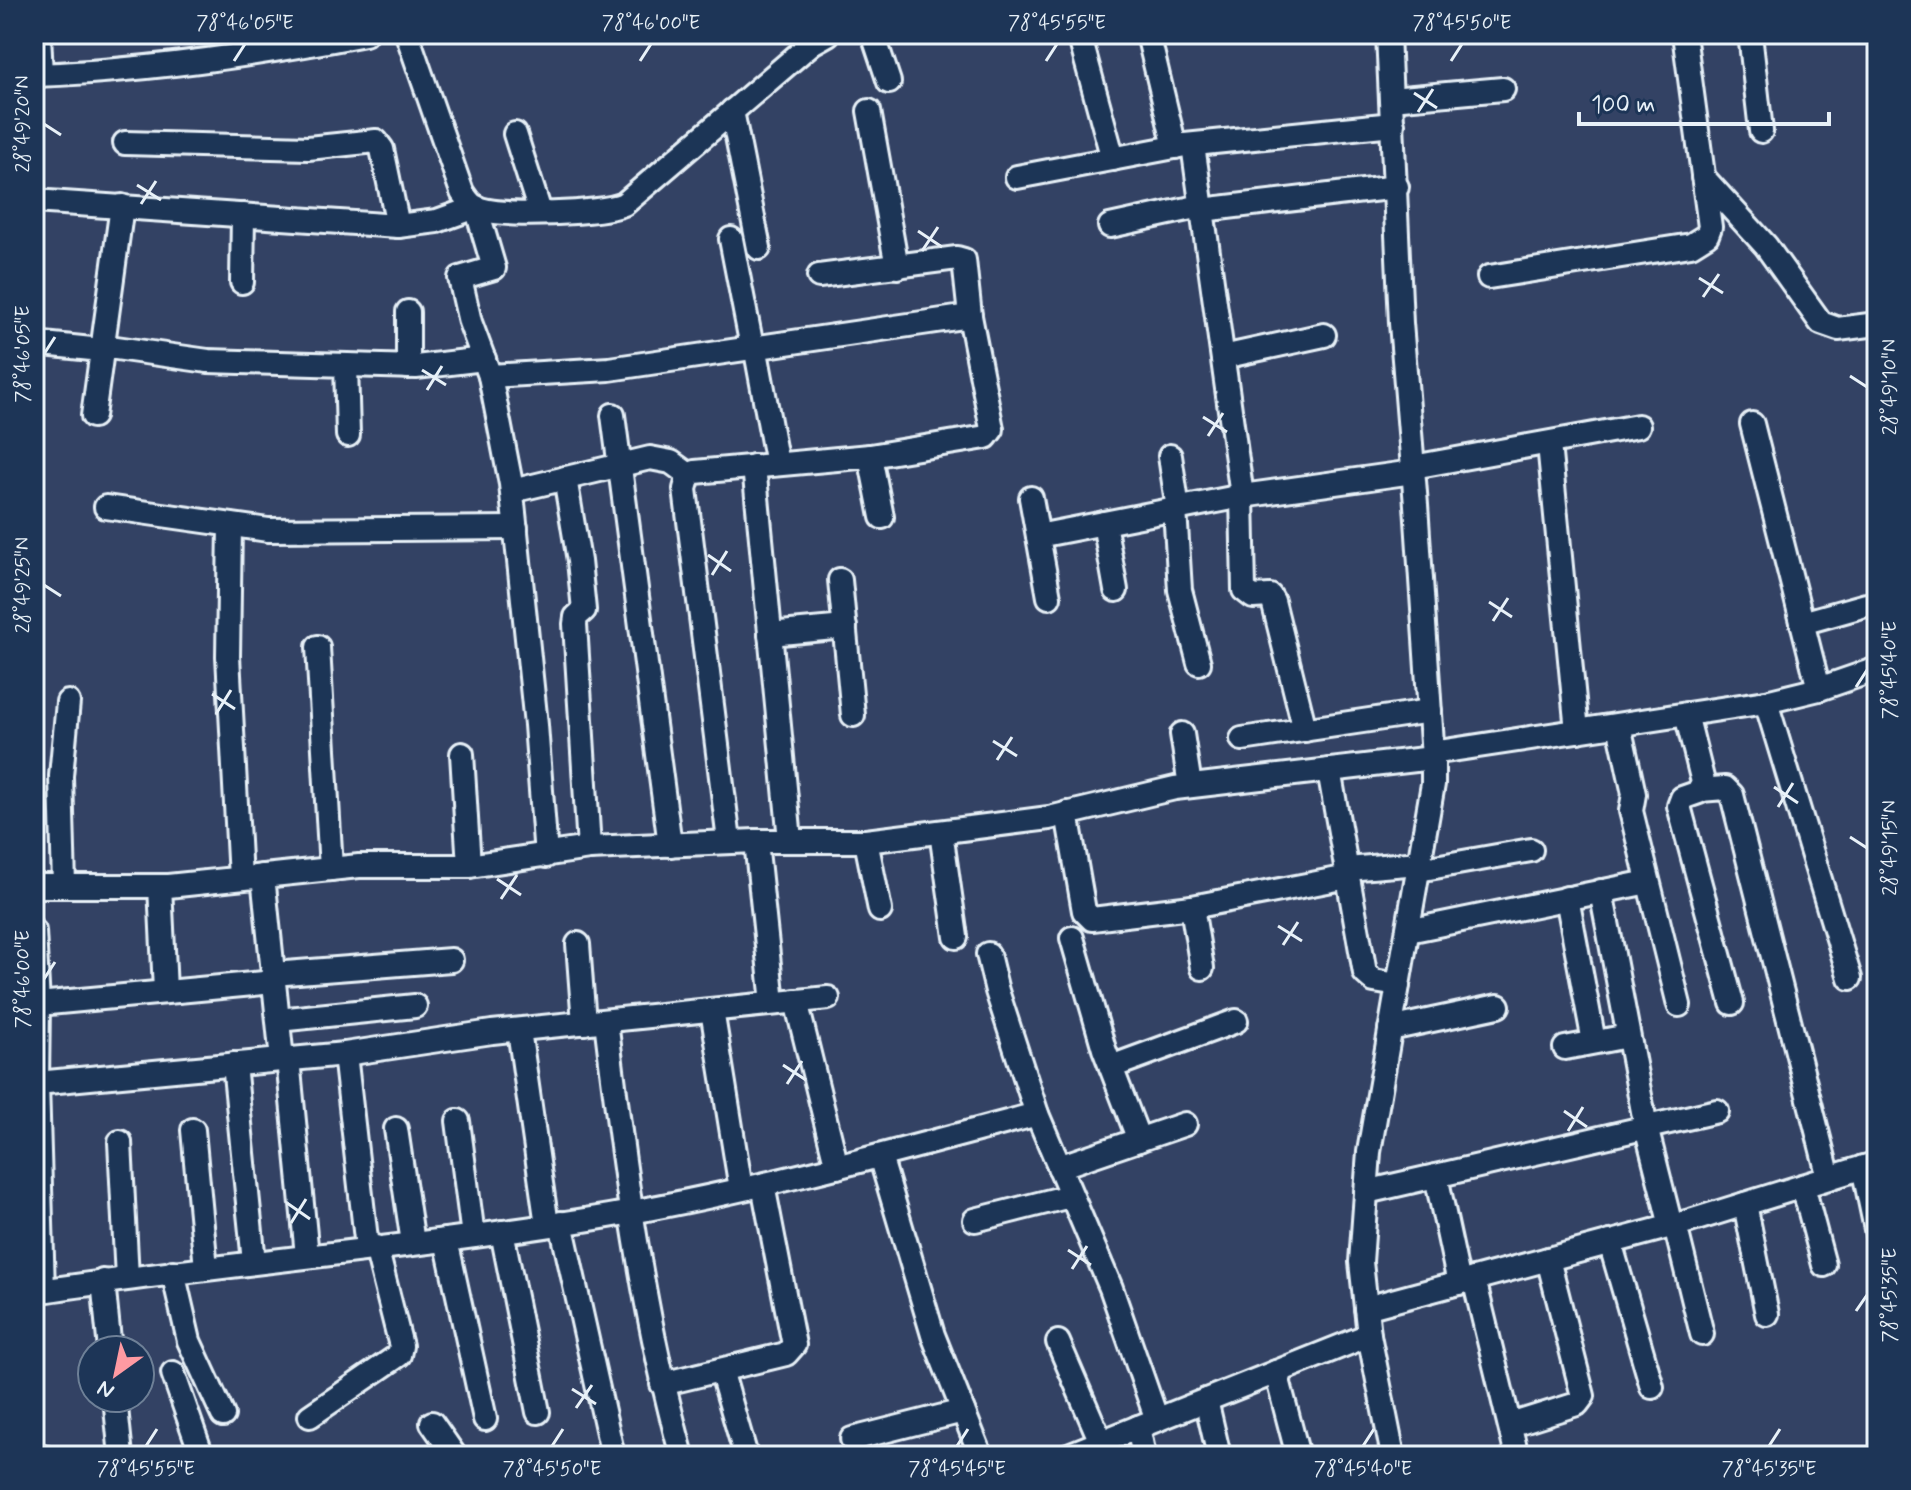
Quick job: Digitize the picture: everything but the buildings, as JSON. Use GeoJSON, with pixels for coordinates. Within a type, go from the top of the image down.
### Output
{"type":"FeatureCollection","features":[{"type":"Feature","properties":{"kind":"street"},"geometry":{"type":"LineString","coordinates":[[39,34],[38,75],[259,54],[365,34]]}},
{"type":"Feature","properties":{"kind":"street"},"geometry":{"type":"LineString","coordinates":[[407,34],[462,192],[476,207],[494,268],[460,278],[470,322],[487,367],[512,491],[546,856]]}},
{"type":"Feature","properties":{"kind":"street"},"geometry":{"type":"LineString","coordinates":[[34,201],[398,226],[437,221],[476,207],[520,213],[595,211],[624,204],[812,43],[828,34]]}},
{"type":"Feature","properties":{"kind":"street"},"geometry":{"type":"LineString","coordinates":[[873,34],[889,82]]}},
{"type":"Feature","properties":{"kind":"street"},"geometry":{"type":"LineString","coordinates":[[1079,34],[1113,159]]}},
{"type":"Feature","properties":{"kind":"street"},"geometry":{"type":"LineString","coordinates":[[1148,34],[1202,208],[1242,496],[1244,590],[1253,597],[1270,596],[1273,601],[1305,730]]}},
{"type":"Feature","properties":{"kind":"street"},"geometry":{"type":"LineString","coordinates":[[1388,34],[1401,323],[1433,755],[1433,784],[1369,1152],[1361,1262],[1369,1335],[1393,1456]]}},
{"type":"Feature","properties":{"kind":"street"},"geometry":{"type":"LineString","coordinates":[[1489,277],[1691,245],[1707,235],[1710,227],[1684,34]]}},
{"type":"Feature","properties":{"kind":"street"},"geometry":{"type":"LineString","coordinates":[[1750,34],[1761,131]]}},
{"type":"Feature","properties":{"kind":"street"},"geometry":{"type":"LineString","coordinates":[[1391,99],[1503,89]]}},
{"type":"Feature","properties":{"kind":"street"},"geometry":{"type":"LineString","coordinates":[[732,111],[759,248]]}},
{"type":"Feature","properties":{"kind":"street"},"geometry":{"type":"LineString","coordinates":[[869,111],[897,267]]}},
{"type":"Feature","properties":{"kind":"street"},"geometry":{"type":"LineString","coordinates":[[1017,177],[1184,146],[1393,124]]}},
{"type":"Feature","properties":{"kind":"street"},"geometry":{"type":"LineString","coordinates":[[515,134],[540,212]]}},
{"type":"Feature","properties":{"kind":"street"},"geometry":{"type":"LineString","coordinates":[[125,143],[308,148],[376,141],[382,149],[398,226]]}},
{"type":"Feature","properties":{"kind":"street"},"geometry":{"type":"LineString","coordinates":[[1703,177],[1766,246],[1821,323],[1838,329],[1877,324]]}},
{"type":"Feature","properties":{"kind":"street"},"geometry":{"type":"LineString","coordinates":[[1110,226],[1202,208],[1397,187]]}},
{"type":"Feature","properties":{"kind":"street"},"geometry":{"type":"LineString","coordinates":[[93,416],[122,206]]}},
{"type":"Feature","properties":{"kind":"street"},"geometry":{"type":"LineString","coordinates":[[242,282],[243,215]]}},
{"type":"Feature","properties":{"kind":"street"},"geometry":{"type":"LineString","coordinates":[[731,239],[777,464]]}},
{"type":"Feature","properties":{"kind":"street"},"geometry":{"type":"LineString","coordinates":[[729,841],[685,489],[689,475],[870,456],[990,434],[992,429],[962,259],[819,276]]}},
{"type":"Feature","properties":{"kind":"street"},"geometry":{"type":"LineString","coordinates":[[408,312],[408,367]]}},
{"type":"Feature","properties":{"kind":"street"},"geometry":{"type":"LineString","coordinates":[[34,343],[208,361],[609,369],[970,316]]}},
{"type":"Feature","properties":{"kind":"street"},"geometry":{"type":"LineString","coordinates":[[1223,357],[1324,335]]}},
{"type":"Feature","properties":{"kind":"street"},"geometry":{"type":"LineString","coordinates":[[346,365],[348,435]]}},
{"type":"Feature","properties":{"kind":"street"},"geometry":{"type":"LineString","coordinates":[[613,415],[670,845]]}},
{"type":"Feature","properties":{"kind":"street"},"geometry":{"type":"LineString","coordinates":[[1752,424],[1819,689]]}},
{"type":"Feature","properties":{"kind":"street"},"geometry":{"type":"LineString","coordinates":[[1038,536],[1242,496],[1413,470],[1638,426]]}},
{"type":"Feature","properties":{"kind":"street"},"geometry":{"type":"LineString","coordinates":[[1549,444],[1577,731]]}},
{"type":"Feature","properties":{"kind":"street"},"geometry":{"type":"LineString","coordinates":[[870,456],[882,517]]}},
{"type":"Feature","properties":{"kind":"street"},"geometry":{"type":"LineString","coordinates":[[1170,456],[1177,509],[1180,590],[1199,663]]}},
{"type":"Feature","properties":{"kind":"street"},"geometry":{"type":"LineString","coordinates":[[512,491],[650,458],[661,459],[689,475]]}},
{"type":"Feature","properties":{"kind":"street"},"geometry":{"type":"LineString","coordinates":[[754,466],[790,840]]}},
{"type":"Feature","properties":{"kind":"street"},"geometry":{"type":"LineString","coordinates":[[565,478],[584,610],[576,617],[575,624],[589,848]]}},
{"type":"Feature","properties":{"kind":"street"},"geometry":{"type":"LineString","coordinates":[[1031,498],[1049,597]]}},
{"type":"Feature","properties":{"kind":"street"},"geometry":{"type":"LineString","coordinates":[[106,507],[294,531],[516,528]]}},
{"type":"Feature","properties":{"kind":"street"},"geometry":{"type":"LineString","coordinates":[[1104,523],[1116,590]]}},
{"type":"Feature","properties":{"kind":"street"},"geometry":{"type":"LineString","coordinates":[[230,525],[228,656],[240,878]]}},
{"type":"Feature","properties":{"kind":"street"},"geometry":{"type":"LineString","coordinates":[[840,580],[853,715]]}},
{"type":"Feature","properties":{"kind":"street"},"geometry":{"type":"LineString","coordinates":[[1802,623],[1866,605]]}},
{"type":"Feature","properties":{"kind":"street"},"geometry":{"type":"LineString","coordinates":[[770,634],[845,627]]}},
{"type":"Feature","properties":{"kind":"street"},"geometry":{"type":"LineString","coordinates":[[318,647],[331,869]]}},
{"type":"Feature","properties":{"kind":"street"},"geometry":{"type":"LineString","coordinates":[[34,886],[160,886],[359,866],[469,866],[589,848],[729,841],[866,841],[1067,813],[1190,786],[1433,755],[1766,702],[1876,671]]}},
{"type":"Feature","properties":{"kind":"street"},"geometry":{"type":"LineString","coordinates":[[64,886],[61,776],[68,702]]}},
{"type":"Feature","properties":{"kind":"street"},"geometry":{"type":"LineString","coordinates":[[1766,702],[1850,978]]}},
{"type":"Feature","properties":{"kind":"street"},"geometry":{"type":"LineString","coordinates":[[1242,739],[1430,711]]}},
{"type":"Feature","properties":{"kind":"street"},"geometry":{"type":"LineString","coordinates":[[1686,714],[1703,782],[1700,790]]}},
{"type":"Feature","properties":{"kind":"street"},"geometry":{"type":"LineString","coordinates":[[1619,725],[1634,794],[1631,811],[1679,1005]]}},
{"type":"Feature","properties":{"kind":"street"},"geometry":{"type":"LineString","coordinates":[[1182,734],[1190,786]]}},
{"type":"Feature","properties":{"kind":"street"},"geometry":{"type":"LineString","coordinates":[[462,754],[469,866]]}},
{"type":"Feature","properties":{"kind":"street"},"geometry":{"type":"LineString","coordinates":[[1329,770],[1365,973],[1374,981],[1398,985]]}},
{"type":"Feature","properties":{"kind":"street"},"geometry":{"type":"LineString","coordinates":[[1732,1003],[1679,806],[1682,798],[1700,790],[1725,788],[1732,795],[1829,1178]]}},
{"type":"Feature","properties":{"kind":"street"},"geometry":{"type":"LineString","coordinates":[[1067,813],[1084,911],[1087,916],[1099,921],[1192,907],[1348,873],[1418,867],[1531,850]]}},
{"type":"Feature","properties":{"kind":"street"},"geometry":{"type":"LineString","coordinates":[[941,832],[956,937]]}},
{"type":"Feature","properties":{"kind":"street"},"geometry":{"type":"LineString","coordinates":[[756,841],[785,1002],[837,1167]]}},
{"type":"Feature","properties":{"kind":"street"},"geometry":{"type":"LineString","coordinates":[[866,841],[880,910]]}},
{"type":"Feature","properties":{"kind":"street"},"geometry":{"type":"LineString","coordinates":[[263,876],[307,1256]]}},
{"type":"Feature","properties":{"kind":"street"},"geometry":{"type":"LineString","coordinates":[[1408,931],[1648,882]]}},
{"type":"Feature","properties":{"kind":"street"},"geometry":{"type":"LineString","coordinates":[[160,886],[165,991]]}},
{"type":"Feature","properties":{"kind":"street"},"geometry":{"type":"LineString","coordinates":[[1601,891],[1646,1127],[1702,1334]]}},
{"type":"Feature","properties":{"kind":"street"},"geometry":{"type":"LineString","coordinates":[[1567,898],[1594,1042]]}},
{"type":"Feature","properties":{"kind":"street"},"geometry":{"type":"LineString","coordinates":[[1192,907],[1202,968]]}},
{"type":"Feature","properties":{"kind":"street"},"geometry":{"type":"LineString","coordinates":[[34,931],[38,1004],[38,1291],[446,1240],[629,1212],[837,1167],[1037,1114]]}},
{"type":"Feature","properties":{"kind":"street"},"geometry":{"type":"LineString","coordinates":[[1072,938],[1111,1067],[1139,1140]]}},
{"type":"Feature","properties":{"kind":"street"},"geometry":{"type":"LineString","coordinates":[[578,944],[662,1384],[682,1456]]}},
{"type":"Feature","properties":{"kind":"street"},"geometry":{"type":"LineString","coordinates":[[988,954],[1037,1114],[1111,1288],[1148,1424],[1144,1456]]}},
{"type":"Feature","properties":{"kind":"street"},"geometry":{"type":"LineString","coordinates":[[38,1004],[451,960]]}},
{"type":"Feature","properties":{"kind":"street"},"geometry":{"type":"LineString","coordinates":[[37,1083],[345,1054],[519,1030],[828,998]]}},
{"type":"Feature","properties":{"kind":"street"},"geometry":{"type":"LineString","coordinates":[[278,1020],[415,1006]]}},
{"type":"Feature","properties":{"kind":"street"},"geometry":{"type":"LineString","coordinates":[[1390,1029],[1498,1006]]}},
{"type":"Feature","properties":{"kind":"street"},"geometry":{"type":"LineString","coordinates":[[662,1384],[786,1354],[794,1345],[752,1187],[712,1010]]}},
{"type":"Feature","properties":{"kind":"street"},"geometry":{"type":"LineString","coordinates":[[1111,1067],[1236,1021]]}},
{"type":"Feature","properties":{"kind":"street"},"geometry":{"type":"LineString","coordinates":[[519,1030],[554,1224],[613,1456]]}},
{"type":"Feature","properties":{"kind":"street"},"geometry":{"type":"LineString","coordinates":[[1565,1048],[1628,1036]]}},
{"type":"Feature","properties":{"kind":"street"},"geometry":{"type":"LineString","coordinates":[[310,1416],[396,1358],[401,1350],[372,1248],[345,1054]]}},
{"type":"Feature","properties":{"kind":"street"},"geometry":{"type":"LineString","coordinates":[[234,1064],[254,1262]]}},
{"type":"Feature","properties":{"kind":"street"},"geometry":{"type":"LineString","coordinates":[[1366,1192],[1717,1111]]}},
{"type":"Feature","properties":{"kind":"street"},"geometry":{"type":"LineString","coordinates":[[458,1121],[473,1236]]}},
{"type":"Feature","properties":{"kind":"street"},"geometry":{"type":"LineString","coordinates":[[1059,1167],[1185,1124]]}},
{"type":"Feature","properties":{"kind":"street"},"geometry":{"type":"LineString","coordinates":[[396,1129],[413,1243]]}},
{"type":"Feature","properties":{"kind":"street"},"geometry":{"type":"LineString","coordinates":[[193,1130],[206,1268]]}},
{"type":"Feature","properties":{"kind":"street"},"geometry":{"type":"LineString","coordinates":[[120,1142],[127,1278]]}},
{"type":"Feature","properties":{"kind":"street"},"geometry":{"type":"LineString","coordinates":[[880,1156],[927,1319],[981,1456]]}},
{"type":"Feature","properties":{"kind":"street"},"geometry":{"type":"LineString","coordinates":[[1366,1308],[1673,1225],[1870,1165],[1877,1234]]}},
{"type":"Feature","properties":{"kind":"street"},"geometry":{"type":"LineString","coordinates":[[1436,1176],[1517,1456]]}},
{"type":"Feature","properties":{"kind":"street"},"geometry":{"type":"LineString","coordinates":[[1803,1186],[1824,1265]]}},
{"type":"Feature","properties":{"kind":"street"},"geometry":{"type":"LineString","coordinates":[[975,1220],[1070,1196]]}},
{"type":"Feature","properties":{"kind":"street"},"geometry":{"type":"LineString","coordinates":[[1745,1204],[1767,1314]]}},
{"type":"Feature","properties":{"kind":"street"},"geometry":{"type":"LineString","coordinates":[[502,1232],[538,1412]]}},
{"type":"Feature","properties":{"kind":"street"},"geometry":{"type":"LineString","coordinates":[[446,1240],[485,1419]]}},
{"type":"Feature","properties":{"kind":"street"},"geometry":{"type":"LineString","coordinates":[[1610,1242],[1652,1387]]}},
{"type":"Feature","properties":{"kind":"street"},"geometry":{"type":"LineString","coordinates":[[1510,1425],[1577,1404],[1583,1396],[1548,1259]]}},
{"type":"Feature","properties":{"kind":"street"},"geometry":{"type":"LineString","coordinates":[[173,1272],[189,1341],[223,1415]]}},
{"type":"Feature","properties":{"kind":"street"},"geometry":{"type":"LineString","coordinates":[[103,1281],[108,1334]]}},
{"type":"Feature","properties":{"kind":"street"},"geometry":{"type":"LineString","coordinates":[[1066,1456],[1369,1335]]}},
{"type":"Feature","properties":{"kind":"street"},"geometry":{"type":"LineString","coordinates":[[1058,1342],[1101,1442]]}},
{"type":"Feature","properties":{"kind":"street"},"geometry":{"type":"LineString","coordinates":[[721,1370],[746,1456]]}},
{"type":"Feature","properties":{"kind":"street"},"geometry":{"type":"LineString","coordinates":[[1276,1372],[1298,1456]]}},
{"type":"Feature","properties":{"kind":"street"},"geometry":{"type":"LineString","coordinates":[[173,1373],[202,1456]]}},
{"type":"Feature","properties":{"kind":"street"},"geometry":{"type":"LineString","coordinates":[[1206,1400],[1219,1456]]}},
{"type":"Feature","properties":{"kind":"street"},"geometry":{"type":"LineString","coordinates":[[852,1439],[963,1411]]}},
{"type":"Feature","properties":{"kind":"street"},"geometry":{"type":"LineString","coordinates":[[117,1414],[121,1456]]}},
{"type":"Feature","properties":{"kind":"street"},"geometry":{"type":"LineString","coordinates":[[432,1423],[455,1456]]}},
{"type":"Feature","properties":{"kind":"street"},"geometry":{"type":"LineString","coordinates":[[34,1455],[42,1456]]}}]}
